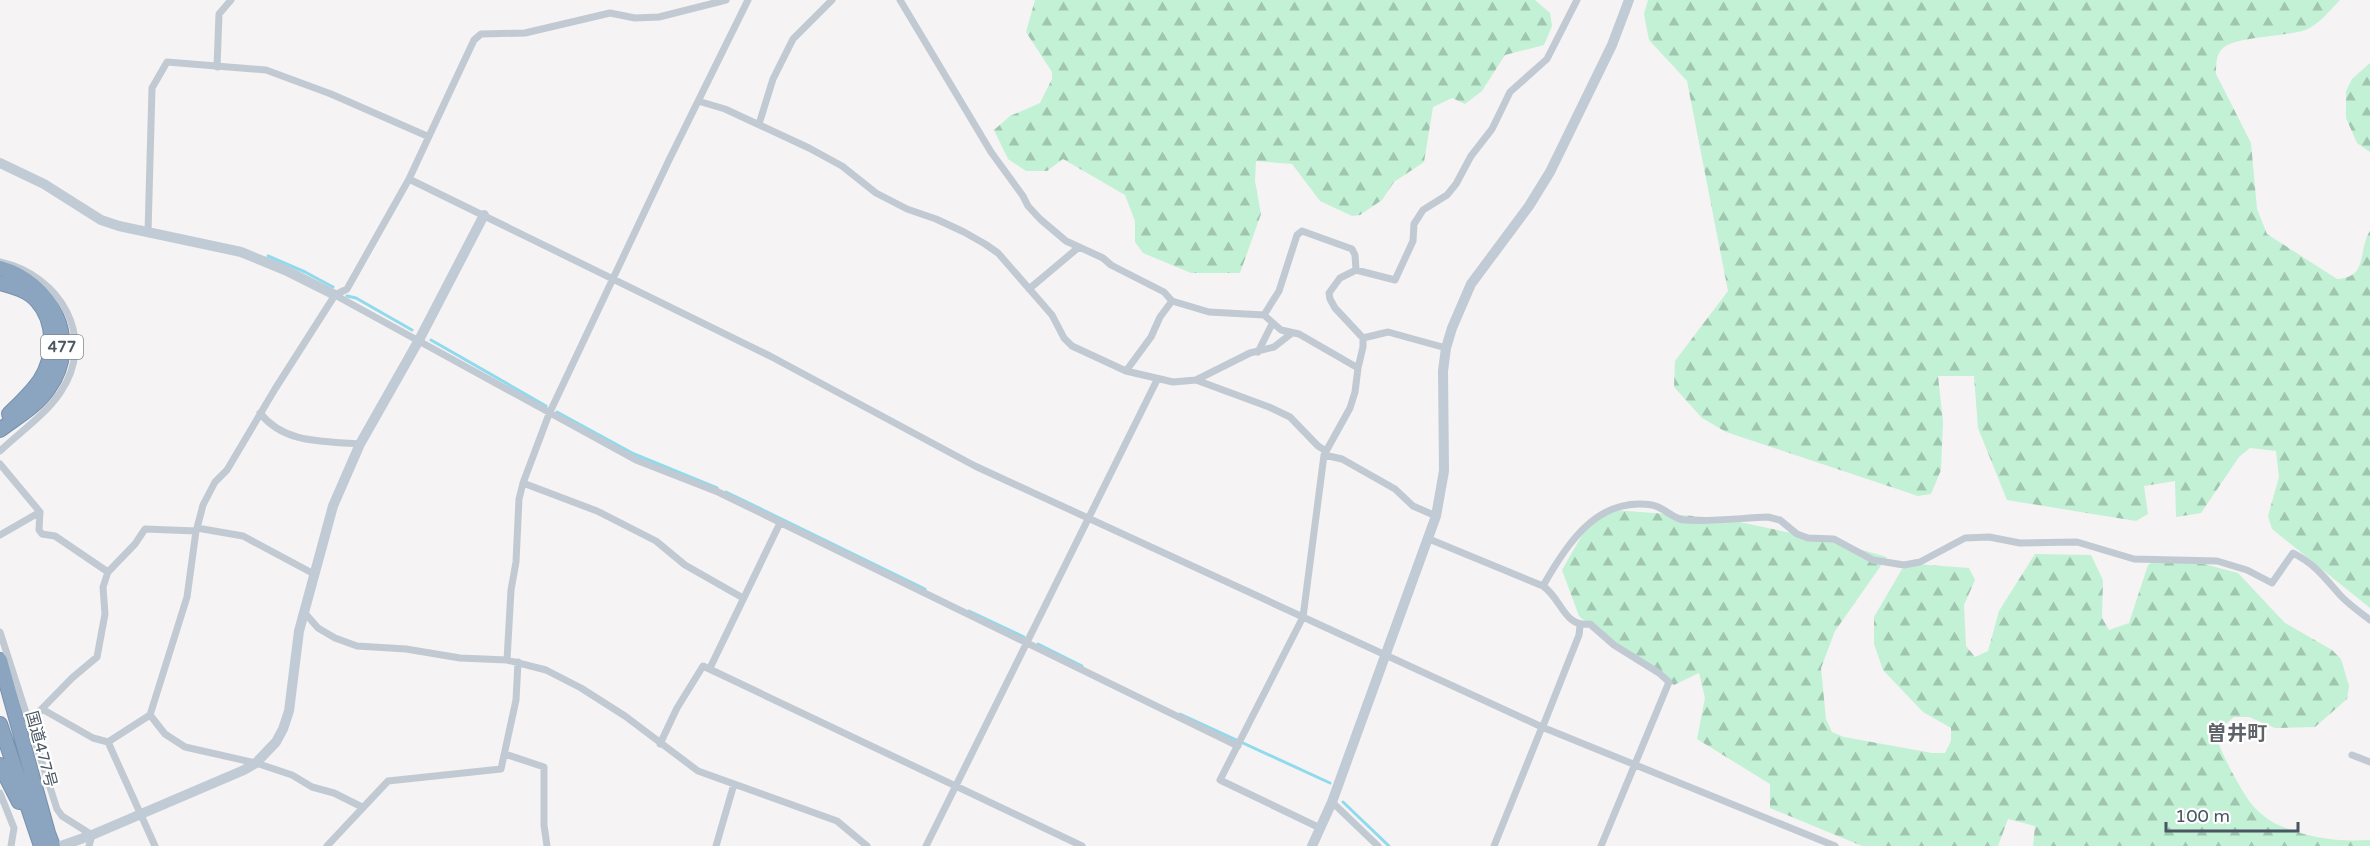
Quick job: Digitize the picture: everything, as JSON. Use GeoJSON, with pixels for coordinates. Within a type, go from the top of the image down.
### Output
{"type":"FeatureCollection","features":[{"type":"Feature","properties":{"kind":"highway","name":"477"},"geometry":{"type":"LineString","coordinates":[[0,268],[19,274],[44,294],[58,320],[62,345],[62,356],[50,388],[40,400],[0,430]]}},
{"type":"Feature","properties":{"kind":"highway","name":"477"},"geometry":{"type":"LineString","coordinates":[[0,283],[21,289],[36,300],[45,312],[50,327],[51,348],[49,364],[40,380],[0,421]]}},
{"type":"Feature","properties":{"kind":"highway","name":"国道477号"},"geometry":{"type":"LineString","coordinates":[[0,660],[53,846]]}},
{"type":"Feature","properties":{"kind":"highway","name":"国道477号"},"geometry":{"type":"LineString","coordinates":[[0,724],[39,841]]}},
{"type":"Feature","properties":{"kind":"highway"},"geometry":{"type":"LineString","coordinates":[[0,765],[39,841]]}},
{"type":"Feature","properties":{"kind":"street"},"geometry":{"type":"LineString","coordinates":[[217,67],[219,14],[231,0]]}},
{"type":"Feature","properties":{"kind":"street"},"geometry":{"type":"LineString","coordinates":[[42,709],[93,738],[108,742],[150,716],[187,597],[197,529],[204,505],[215,482],[226,470],[335,295],[347,289],[409,179],[474,40],[481,34],[525,33],[610,14],[635,18],[659,17],[726,0]]}},
{"type":"Feature","properties":{"kind":"street"},"geometry":{"type":"LineString","coordinates":[[507,660],[519,499],[523,483],[549,414],[748,0]]}},
{"type":"Feature","properties":{"kind":"street"},"geometry":{"type":"LineString","coordinates":[[759,123],[773,79],[793,39],[832,0]]}},
{"type":"Feature","properties":{"kind":"street"},"geometry":{"type":"LineString","coordinates":[[900,0],[991,152],[1028,206],[1066,241],[1103,258],[1110,265],[1164,292],[1172,301],[1209,312],[1264,315],[1281,330],[1299,334],[1358,368]]}},
{"type":"Feature","properties":{"kind":"street"},"geometry":{"type":"LineString","coordinates":[[1320,828],[1220,780],[1303,617],[1325,453],[1350,408],[1355,392],[1363,338],[1330,299],[1329,293],[1340,278],[1356,270],[1395,280],[1413,241],[1414,224],[1423,210],[1447,195],[1471,156],[1492,129],[1510,92],[1547,59],[1577,0]]}},
{"type":"Feature","properties":{"kind":"street"},"geometry":{"type":"LineString","coordinates":[[1312,846],[1332,802],[1436,516],[1444,471],[1443,372],[1446,348],[1456,318],[1472,285],[1529,206],[1550,172],[1603,64],[1629,0]]}},
{"type":"Feature","properties":{"kind":"street"},"geometry":{"type":"LineString","coordinates":[[148,232],[152,88],[167,62],[266,70],[331,94],[428,136]]}},
{"type":"Feature","properties":{"kind":"street"},"geometry":{"type":"LineString","coordinates":[[698,101],[759,123],[842,166],[876,193],[907,209],[936,219],[985,244],[998,253],[1052,315],[1064,338],[1072,346],[1126,371],[1157,380],[1173,382],[1196,380],[1250,353],[1274,347],[1292,333]]}},
{"type":"Feature","properties":{"kind":"street"},"geometry":{"type":"LineString","coordinates":[[0,163],[44,184],[101,220],[241,252],[285,270],[419,339],[549,414],[636,460],[718,492],[1238,746]]}},
{"type":"Feature","properties":{"kind":"street"},"geometry":{"type":"LineString","coordinates":[[409,179],[770,356],[975,466],[1542,727],[1835,846]]}},
{"type":"Feature","properties":{"kind":"street"},"geometry":{"type":"LineString","coordinates":[[61,846],[91,841],[141,814],[244,770],[256,763],[276,742],[284,729],[289,711],[304,612],[333,506],[360,444],[419,339],[484,215]]}},
{"type":"Feature","properties":{"kind":"street"},"geometry":{"type":"LineString","coordinates":[[1264,315],[1279,291],[1297,235],[1302,231],[1352,249],[1355,255],[1356,270]]}},
{"type":"Feature","properties":{"kind":"street"},"geometry":{"type":"LineString","coordinates":[[1029,289],[1078,247]]}},
{"type":"Feature","properties":{"kind":"street"},"geometry":{"type":"LineString","coordinates":[[0,262],[30,273],[51,288],[61,300],[69,316],[75,343],[69,377],[61,393],[0,451]]}},
{"type":"Feature","properties":{"kind":"street"},"geometry":{"type":"LineString","coordinates":[[1126,371],[1151,337],[1160,317],[1172,301]]}},
{"type":"Feature","properties":{"kind":"street"},"geometry":{"type":"LineString","coordinates":[[1258,352],[1272,324]]}},
{"type":"Feature","properties":{"kind":"street"},"geometry":{"type":"LineString","coordinates":[[1363,338],[1388,332],[1446,348]]}},
{"type":"Feature","properties":{"kind":"street"},"geometry":{"type":"LineString","coordinates":[[926,846],[1157,380]]}},
{"type":"Feature","properties":{"kind":"street"},"geometry":{"type":"LineString","coordinates":[[1196,380],[1269,406],[1290,417],[1325,453],[1342,459],[1395,489],[1413,506],[1436,516]]}},
{"type":"Feature","properties":{"kind":"street"},"geometry":{"type":"LineString","coordinates":[[260,413],[268,423],[296,438],[360,444]]}},
{"type":"Feature","properties":{"kind":"street"},"geometry":{"type":"LineString","coordinates":[[0,464],[40,512],[39,530],[42,534],[56,536],[108,572]]}},
{"type":"Feature","properties":{"kind":"street"},"geometry":{"type":"LineString","coordinates":[[523,483],[597,511],[656,541],[685,565],[743,598]]}},
{"type":"Feature","properties":{"kind":"street"},"geometry":{"type":"LineString","coordinates":[[1543,586],[1575,537],[1590,522],[1606,511],[1620,506],[1654,506],[1683,520],[1768,517],[1780,520],[1797,534],[1808,538],[1834,539],[1873,560],[1904,565],[1927,558],[1965,538],[1989,537],[2020,543],[2077,542],[2134,559],[2217,561],[2247,570],[2272,583],[2293,554],[2306,560],[2325,575],[2341,596],[2370,620]]}},
{"type":"Feature","properties":{"kind":"street"},"geometry":{"type":"LineString","coordinates":[[0,535],[40,512]]}},
{"type":"Feature","properties":{"kind":"street"},"geometry":{"type":"LineString","coordinates":[[710,668],[780,523]]}},
{"type":"Feature","properties":{"kind":"street"},"geometry":{"type":"LineString","coordinates":[[28,723],[97,657],[105,614],[103,587],[108,572],[135,544],[145,529],[197,529],[243,536],[314,574]]}},
{"type":"Feature","properties":{"kind":"street"},"geometry":{"type":"LineString","coordinates":[[1429,539],[1543,586],[1551,591],[1573,623],[1580,626],[1590,624],[1614,645],[1659,673],[1669,682],[1601,846]]}},
{"type":"Feature","properties":{"kind":"street"},"geometry":{"type":"LineString","coordinates":[[304,612],[318,628],[357,646],[405,649],[460,658],[507,660],[546,670],[581,688],[625,716],[699,771],[837,820],[867,846]]}},
{"type":"Feature","properties":{"kind":"street"},"geometry":{"type":"LineString","coordinates":[[1494,846],[1579,636],[1580,626]]}},
{"type":"Feature","properties":{"kind":"street"},"geometry":{"type":"LineString","coordinates":[[0,632],[57,809],[91,841]]}},
{"type":"Feature","properties":{"kind":"street"},"geometry":{"type":"LineString","coordinates":[[327,846],[388,781],[501,769],[516,700],[518,662]]}},
{"type":"Feature","properties":{"kind":"street"},"geometry":{"type":"LineString","coordinates":[[660,744],[677,708],[703,666],[1082,846]]}},
{"type":"Feature","properties":{"kind":"street"},"geometry":{"type":"LineString","coordinates":[[150,716],[165,734],[185,747],[256,763],[292,775],[312,788],[334,793],[362,807]]}},
{"type":"Feature","properties":{"kind":"street"},"geometry":{"type":"LineString","coordinates":[[108,742],[155,846]]}},
{"type":"Feature","properties":{"kind":"street"},"geometry":{"type":"LineString","coordinates":[[505,754],[544,767],[544,825],[547,846]]}},
{"type":"Feature","properties":{"kind":"street"},"geometry":{"type":"LineString","coordinates":[[2352,755],[2370,762]]}},
{"type":"Feature","properties":{"kind":"street"},"geometry":{"type":"LineString","coordinates":[[717,846],[734,784]]}},
{"type":"Feature","properties":{"kind":"street"},"geometry":{"type":"LineString","coordinates":[[0,793],[14,828],[11,846]]}},
{"type":"Feature","properties":{"kind":"street"},"geometry":{"type":"LineString","coordinates":[[1332,802],[1378,846]]}},
{"type":"Feature","properties":{"kind":"green space"},"geometry":{"type":"Polygon","coordinates":[[[1035,0],[1535,0],[1550,13],[1552,26],[1544,45],[1505,55],[1482,91],[1465,104],[1452,98],[1433,107],[1424,162],[1394,182],[1382,200],[1360,215],[1352,216],[1320,201],[1292,164],[1256,161],[1255,181],[1261,214],[1240,273],[1191,273],[1143,253],[1135,242],[1135,221],[1125,195],[1063,159],[1047,171],[1026,171],[1008,159],[994,130],[1010,116],[1040,103],[1052,79],[1052,72],[1026,32],[1035,0]]]}},
{"type":"Feature","properties":{"kind":"green space"},"geometry":{"type":"Polygon","coordinates":[[[1648,0],[2340,0],[2310,28],[2239,41],[2223,48],[2216,63],[2216,74],[2251,143],[2257,209],[2267,234],[2337,279],[2354,274],[2361,262],[2370,231],[2370,608],[2272,529],[2268,516],[2279,477],[2276,451],[2250,448],[2239,457],[2201,513],[2176,517],[2175,481],[2144,486],[2148,514],[2136,521],[2007,500],[1978,428],[1974,376],[1938,376],[1943,422],[1941,470],[1931,494],[1918,496],[1726,432],[1702,418],[1674,387],[1675,361],[1728,291],[1687,81],[1649,40],[1644,14],[1648,0]]]}},
{"type":"Feature","properties":{"kind":"green space"},"geometry":{"type":"Polygon","coordinates":[[[2370,63],[2370,152],[2357,143],[2346,118],[2346,91],[2352,79],[2370,63]]]}},
{"type":"Feature","properties":{"kind":"green space"},"geometry":{"type":"Polygon","coordinates":[[[1614,510],[1720,518],[1830,541],[1887,557],[1835,631],[1821,668],[1826,719],[1832,732],[1844,737],[1932,753],[1945,753],[1951,741],[1951,728],[1923,712],[1883,670],[1874,644],[1874,617],[1902,569],[1915,564],[1969,568],[1975,580],[1964,605],[1966,646],[1975,657],[1988,651],[1999,611],[2035,554],[2091,555],[2103,580],[2102,618],[2109,630],[2129,623],[2148,565],[2159,557],[2185,559],[2238,573],[2285,623],[2332,650],[2341,659],[2349,686],[2347,699],[2315,727],[2275,728],[2249,717],[2234,717],[2218,735],[2219,744],[2227,762],[2250,802],[2273,822],[2299,833],[2322,838],[2370,840],[2370,846],[2033,846],[2035,826],[2008,819],[1998,846],[1862,846],[1770,808],[1770,784],[1697,739],[1705,698],[1699,673],[1674,685],[1612,644],[1579,616],[1562,570],[1589,523],[1614,510]]]}},
{"type":"Feature","properties":{"kind":"waterway"},"geometry":{"type":"LineString","coordinates":[[268,256],[333,287]]}},
{"type":"Feature","properties":{"kind":"waterway"},"geometry":{"type":"LineString","coordinates":[[347,296],[356,298],[412,330]]}},
{"type":"Feature","properties":{"kind":"waterway"},"geometry":{"type":"LineString","coordinates":[[431,340],[546,406]]}},
{"type":"Feature","properties":{"kind":"waterway"},"geometry":{"type":"LineString","coordinates":[[557,412],[634,454],[717,488]]}},
{"type":"Feature","properties":{"kind":"waterway"},"geometry":{"type":"LineString","coordinates":[[726,492],[925,589]]}},
{"type":"Feature","properties":{"kind":"waterway"},"geometry":{"type":"LineString","coordinates":[[969,611],[1024,637]]}},
{"type":"Feature","properties":{"kind":"waterway"},"geometry":{"type":"LineString","coordinates":[[1038,644],[1082,666]]}},
{"type":"Feature","properties":{"kind":"waterway"},"geometry":{"type":"LineString","coordinates":[[1180,714],[1330,783]]}},
{"type":"Feature","properties":{"kind":"waterway"},"geometry":{"type":"LineString","coordinates":[[1343,802],[1389,846]]}},
{"type":"Feature","properties":{"kind":"district","name":"曽井町"},"geometry":{"type":"Point","coordinates":[2237,733]}}]}
